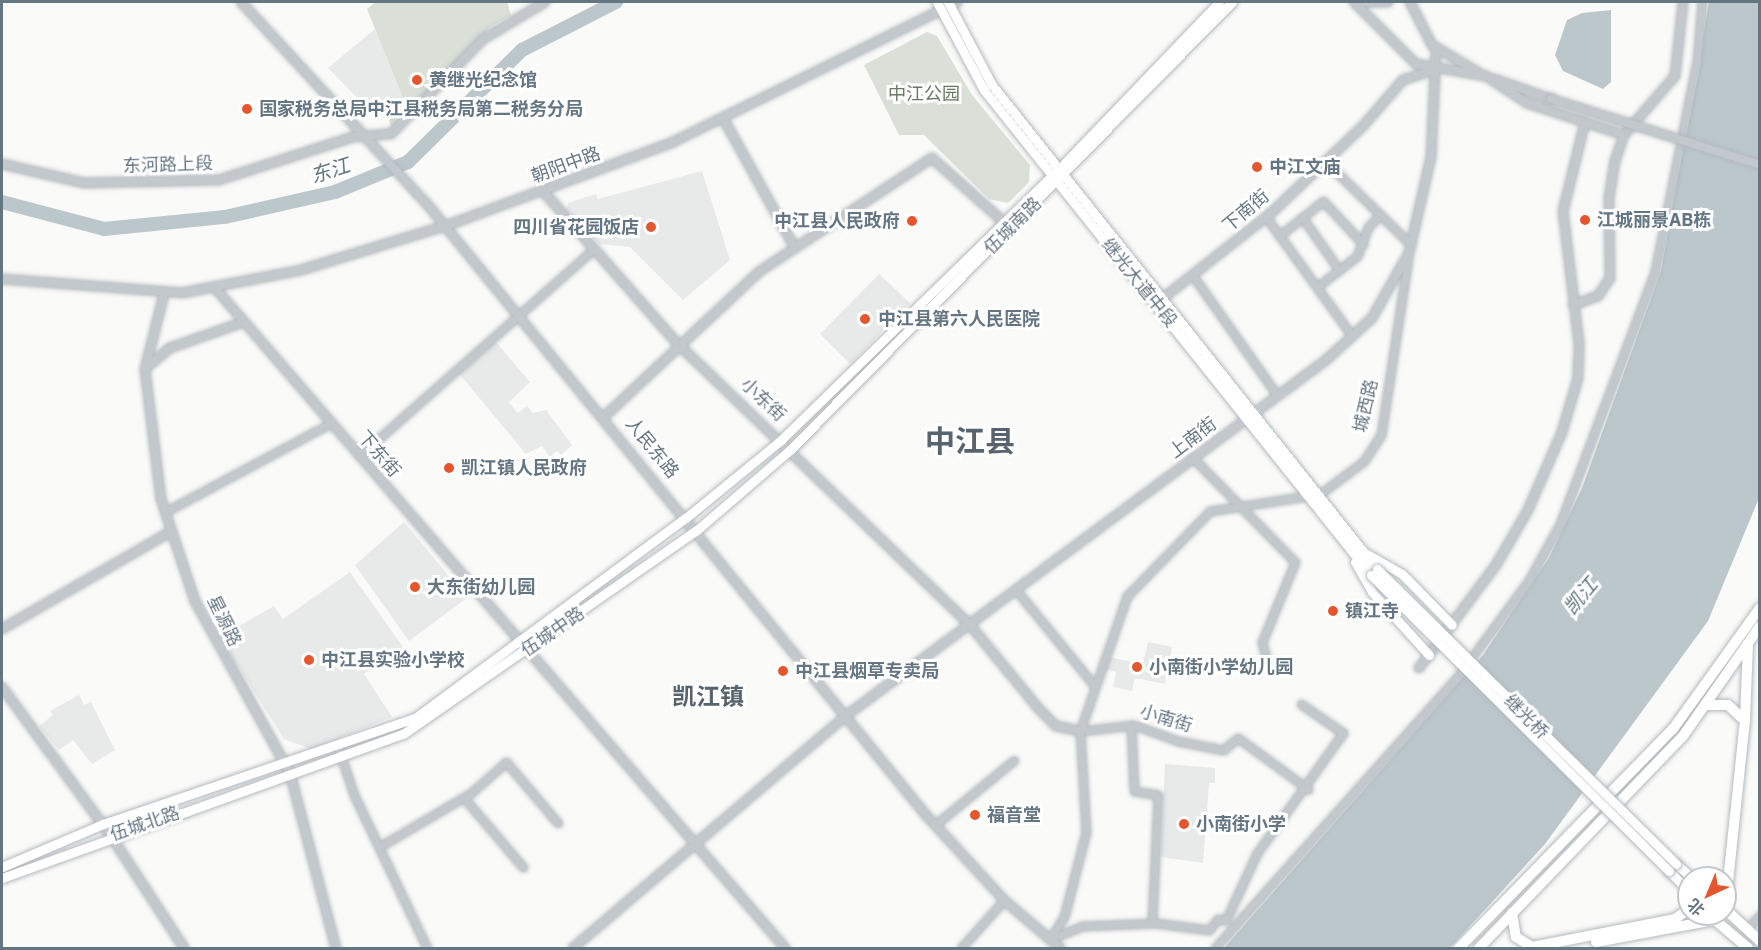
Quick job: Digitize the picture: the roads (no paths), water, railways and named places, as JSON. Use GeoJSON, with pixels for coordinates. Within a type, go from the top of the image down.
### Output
{"type":"FeatureCollection","features":[{"type":"Feature","properties":{"kind":"main road","name":"伍城南路"},"geometry":{"type":"LineString","coordinates":[[1058,175],[1219,2]]}},
{"type":"Feature","properties":{"kind":"main road","name":"伍城南路"},"geometry":{"type":"LineString","coordinates":[[781,440],[1007,225],[1232,2]]}},
{"type":"Feature","properties":{"kind":"main road","name":"继光大道中段"},"geometry":{"type":"LineString","coordinates":[[947,4],[992,85],[1058,175],[1357,554]]}},
{"type":"Feature","properties":{"kind":"main road","name":"伍城南路"},"geometry":{"type":"LineString","coordinates":[[791,449],[1007,225]]}},
{"type":"Feature","properties":{"kind":"main road","name":"伍城中路"},"geometry":{"type":"LineString","coordinates":[[288,769],[415,718],[687,517],[781,440]]}},
{"type":"Feature","properties":{"kind":"main road","name":"伍城中路"},"geometry":{"type":"LineString","coordinates":[[288,769],[342,758],[421,725],[697,530],[791,449]]}},
{"type":"Feature","properties":{"kind":"main road"},"geometry":{"type":"LineString","coordinates":[[1357,554],[1386,561],[1452,625]]}},
{"type":"Feature","properties":{"kind":"main road"},"geometry":{"type":"LineString","coordinates":[[1357,554],[1372,592],[1430,655]]}},
{"type":"Feature","properties":{"kind":"main road","name":"继光桥"},"geometry":{"type":"LineString","coordinates":[[1357,554],[1672,868]]}},
{"type":"Feature","properties":{"kind":"main road"},"geometry":{"type":"LineString","coordinates":[[1479,948],[1636,788],[1705,705],[1760,608]]}},
{"type":"Feature","properties":{"kind":"main road"},"geometry":{"type":"LineString","coordinates":[[1459,948],[1628,779],[1673,729],[1740,645],[1760,626]]}},
{"type":"Feature","properties":{"kind":"main road"},"geometry":{"type":"LineString","coordinates":[[1722,866],[1741,717],[1740,645]]}},
{"type":"Feature","properties":{"kind":"main road"},"geometry":{"type":"LineString","coordinates":[[1730,866],[1745,720],[1740,645]]}},
{"type":"Feature","properties":{"kind":"main road"},"geometry":{"type":"LineString","coordinates":[[1705,705],[1728,705],[1741,717]]}},
{"type":"Feature","properties":{"kind":"main road","name":"伍城北路"},"geometry":{"type":"LineString","coordinates":[[2,867],[103,824],[288,769]]}},
{"type":"Feature","properties":{"kind":"main road","name":"伍城北路"},"geometry":{"type":"LineString","coordinates":[[2,878],[288,769]]}},
{"type":"Feature","properties":{"kind":"main road"},"geometry":{"type":"LineString","coordinates":[[1672,868],[1677,870]]}},
{"type":"Feature","properties":{"kind":"main road"},"geometry":{"type":"LineString","coordinates":[[1672,868],[1677,875]]}},
{"type":"Feature","properties":{"kind":"main road"},"geometry":{"type":"LineString","coordinates":[[1512,913],[1516,937],[1532,947],[1677,918]]}},
{"type":"Feature","properties":{"kind":"main road"},"geometry":{"type":"LineString","coordinates":[[1737,920],[1760,941]]}},
{"type":"Feature","properties":{"kind":"main road"},"geometry":{"type":"LineString","coordinates":[[1560,948],[1677,924]]}},
{"type":"Feature","properties":{"kind":"main road"},"geometry":{"type":"LineString","coordinates":[[1723,926],[1748,948]]}},
{"type":"Feature","properties":{"kind":"street","name":"人民东路"},"geometry":{"type":"LineString","coordinates":[[241,2],[367,134],[428,204],[605,416],[935,825],[1004,900],[1060,948]]}},
{"type":"Feature","properties":{"kind":"street","name":"东河路上段"},"geometry":{"type":"LineString","coordinates":[[2,164],[84,183],[219,180],[367,134],[380,137],[402,126],[483,39],[545,2]]}},
{"type":"Feature","properties":{"kind":"street"},"geometry":{"type":"LineString","coordinates":[[1355,2],[1388,2]]}},
{"type":"Feature","properties":{"kind":"street"},"geometry":{"type":"LineString","coordinates":[[1355,2],[1404,56],[1434,70],[1486,76],[1760,165]]}},
{"type":"Feature","properties":{"kind":"street"},"geometry":{"type":"LineString","coordinates":[[1410,2],[1420,29],[1436,50],[1486,76],[1527,103],[1624,135]]}},
{"type":"Feature","properties":{"kind":"street"},"geometry":{"type":"LineString","coordinates":[[1573,305],[1598,296],[1610,278],[1609,198],[1624,135],[1675,76],[1683,2]]}},
{"type":"Feature","properties":{"kind":"street"},"geometry":{"type":"LineString","coordinates":[[1215,948],[1458,676],[1529,580],[1560,524],[1655,271],[1697,61],[1702,2]]}},
{"type":"Feature","properties":{"kind":"street","name":"朝阳中路"},"geometry":{"type":"LineString","coordinates":[[2,279],[164,294],[215,288],[301,270],[445,226],[543,191],[723,118],[947,4]]}},
{"type":"Feature","properties":{"kind":"street","name":"城西路"},"geometry":{"type":"LineString","coordinates":[[1050,939],[1064,917],[1086,832],[1080,731],[1093,684],[1119,613],[1140,580],[1210,511],[1310,495],[1364,461],[1381,435],[1410,249],[1431,157],[1436,50]]}},
{"type":"Feature","properties":{"kind":"street","name":"下南街"},"geometry":{"type":"LineString","coordinates":[[1159,302],[1266,218],[1403,80],[1434,70]]}},
{"type":"Feature","properties":{"kind":"street"},"geometry":{"type":"LineString","coordinates":[[723,118],[794,246]]}},
{"type":"Feature","properties":{"kind":"street"},"geometry":{"type":"LineString","coordinates":[[1419,668],[1452,625],[1528,510],[1562,432],[1578,378],[1563,211],[1585,122]]}},
{"type":"Feature","properties":{"kind":"street"},"geometry":{"type":"LineString","coordinates":[[605,416],[678,344],[794,246],[932,158],[1007,225]]}},
{"type":"Feature","properties":{"kind":"street"},"geometry":{"type":"LineString","coordinates":[[1325,161],[1380,215],[1410,249]]}},
{"type":"Feature","properties":{"kind":"street","name":"小东街"},"geometry":{"type":"LineString","coordinates":[[543,191],[678,344],[791,449],[970,625]]}},
{"type":"Feature","properties":{"kind":"street"},"geometry":{"type":"LineString","coordinates":[[1279,236],[1323,201],[1363,244]]}},
{"type":"Feature","properties":{"kind":"street"},"geometry":{"type":"LineString","coordinates":[[1317,287],[1339,270],[1363,244],[1368,227],[1380,215]]}},
{"type":"Feature","properties":{"kind":"street"},"geometry":{"type":"LineString","coordinates":[[1266,218],[1352,336]]}},
{"type":"Feature","properties":{"kind":"street"},"geometry":{"type":"LineString","coordinates":[[1302,218],[1339,270]]}},
{"type":"Feature","properties":{"kind":"street"},"geometry":{"type":"LineString","coordinates":[[359,456],[594,249]]}},
{"type":"Feature","properties":{"kind":"street","name":"上南街"},"geometry":{"type":"LineString","coordinates":[[573,948],[847,715],[1194,459],[1352,336],[1372,318],[1410,249]]}},
{"type":"Feature","properties":{"kind":"street"},"geometry":{"type":"LineString","coordinates":[[1193,276],[1277,395]]}},
{"type":"Feature","properties":{"kind":"street","name":"下东街"},"geometry":{"type":"LineString","coordinates":[[215,288],[784,948]]}},
{"type":"Feature","properties":{"kind":"street","name":"星源路"},"geometry":{"type":"LineString","coordinates":[[164,294],[146,369],[165,512],[170,532],[223,658],[288,769],[336,948]]}},
{"type":"Feature","properties":{"kind":"street"},"geometry":{"type":"LineString","coordinates":[[146,369],[170,348],[244,322]]}},
{"type":"Feature","properties":{"kind":"street"},"geometry":{"type":"LineString","coordinates":[[165,512],[331,423]]}},
{"type":"Feature","properties":{"kind":"street"},"geometry":{"type":"LineString","coordinates":[[1194,459],[1295,562],[1262,642],[1268,666]]}},
{"type":"Feature","properties":{"kind":"street"},"geometry":{"type":"LineString","coordinates":[[2,629],[170,532]]}},
{"type":"Feature","properties":{"kind":"street"},"geometry":{"type":"LineString","coordinates":[[1016,590],[1093,684]]}},
{"type":"Feature","properties":{"kind":"street","name":"小南街"},"geometry":{"type":"LineString","coordinates":[[970,625],[1039,710],[1056,726],[1080,731],[1131,724],[1223,750],[1238,738],[1308,789]]}},
{"type":"Feature","properties":{"kind":"street"},"geometry":{"type":"LineString","coordinates":[[2,687],[103,824],[184,948]]}},
{"type":"Feature","properties":{"kind":"street"},"geometry":{"type":"LineString","coordinates":[[1050,939],[1082,926],[1152,923],[1209,930],[1218,919],[1226,920],[1257,853],[1308,789],[1343,733],[1301,704]]}},
{"type":"Feature","properties":{"kind":"street"},"geometry":{"type":"LineString","coordinates":[[1131,724],[1134,791],[1158,795],[1152,923]]}},
{"type":"Feature","properties":{"kind":"street"},"geometry":{"type":"LineString","coordinates":[[338,747],[379,847],[427,948]]}},
{"type":"Feature","properties":{"kind":"street"},"geometry":{"type":"LineString","coordinates":[[935,825],[1014,760]]}},
{"type":"Feature","properties":{"kind":"street"},"geometry":{"type":"LineString","coordinates":[[379,847],[464,798],[506,762],[558,823]]}},
{"type":"Feature","properties":{"kind":"street"},"geometry":{"type":"LineString","coordinates":[[464,798],[523,867]]}},
{"type":"Feature","properties":{"kind":"street"},"geometry":{"type":"LineString","coordinates":[[961,948],[1004,900]]}},
{"type":"Feature","properties":{"kind":"street"},"geometry":{"type":"LineString","coordinates":[[1747,929],[1760,915]]}},
{"type":"Feature","properties":{"kind":"water","name":"凯江"},"geometry":{"type":"Polygon","coordinates":[[[1709,2],[1759,2],[1759,498],[1708,621],[1545,844],[1450,948],[1224,948],[1483,655],[1549,558],[1582,488],[1661,271],[1709,2]]]}},
{"type":"Feature","properties":{"kind":"water"},"geometry":{"type":"Polygon","coordinates":[[[1611,10],[1611,82],[1603,89],[1563,71],[1555,55],[1567,20],[1582,13],[1611,10]]]}},
{"type":"Feature","properties":{"kind":"waterway","name":"东江"},"geometry":{"type":"LineString","coordinates":[[2,202],[104,229],[225,217],[335,192],[408,162],[522,50],[616,2]]}},
{"type":"Feature","properties":{"kind":"place","name":"黄继光纪念馆"},"geometry":{"type":"Point","coordinates":[417,80]}},
{"type":"Feature","properties":{"kind":"place","name":"国家税务总局中江县税务局第二税务分局"},"geometry":{"type":"Point","coordinates":[247,109]}},
{"type":"Feature","properties":{"kind":"place","name":"中江文庙"},"geometry":{"type":"Point","coordinates":[1257,167]}},
{"type":"Feature","properties":{"kind":"place","name":"江城丽景AB栋"},"geometry":{"type":"Point","coordinates":[1585,220]}},
{"type":"Feature","properties":{"kind":"place","name":"中江县人民政府"},"geometry":{"type":"Point","coordinates":[912,221]}},
{"type":"Feature","properties":{"kind":"place","name":"四川省花园饭店"},"geometry":{"type":"Point","coordinates":[651,227]}},
{"type":"Feature","properties":{"kind":"place","name":"中江县第六人民医院"},"geometry":{"type":"Point","coordinates":[865,319]}},
{"type":"Feature","properties":{"kind":"place","name":"凯江镇人民政府"},"geometry":{"type":"Point","coordinates":[449,468]}},
{"type":"Feature","properties":{"kind":"place","name":"大东街幼儿园"},"geometry":{"type":"Point","coordinates":[415,587]}},
{"type":"Feature","properties":{"kind":"place","name":"镇江寺"},"geometry":{"type":"Point","coordinates":[1333,611]}},
{"type":"Feature","properties":{"kind":"place","name":"中江县实验小学校"},"geometry":{"type":"Point","coordinates":[309,660]}},
{"type":"Feature","properties":{"kind":"place","name":"小南街小学幼儿园"},"geometry":{"type":"Point","coordinates":[1137,667]}},
{"type":"Feature","properties":{"kind":"place","name":"中江县烟草专卖局"},"geometry":{"type":"Point","coordinates":[783,671]}},
{"type":"Feature","properties":{"kind":"place","name":"福音堂"},"geometry":{"type":"Point","coordinates":[975,815]}},
{"type":"Feature","properties":{"kind":"place","name":"小南街小学"},"geometry":{"type":"Point","coordinates":[1184,824]}},
{"type":"Feature","properties":{"kind":"district","name":"中江县"},"geometry":{"type":"Point","coordinates":[970,441]}},
{"type":"Feature","properties":{"kind":"district","name":"凯江镇"},"geometry":{"type":"Point","coordinates":[708,697]}},
{"type":"Feature","properties":{"kind":"park label","name":"中江公园"},"geometry":{"type":"Point","coordinates":[924,94]}}]}
